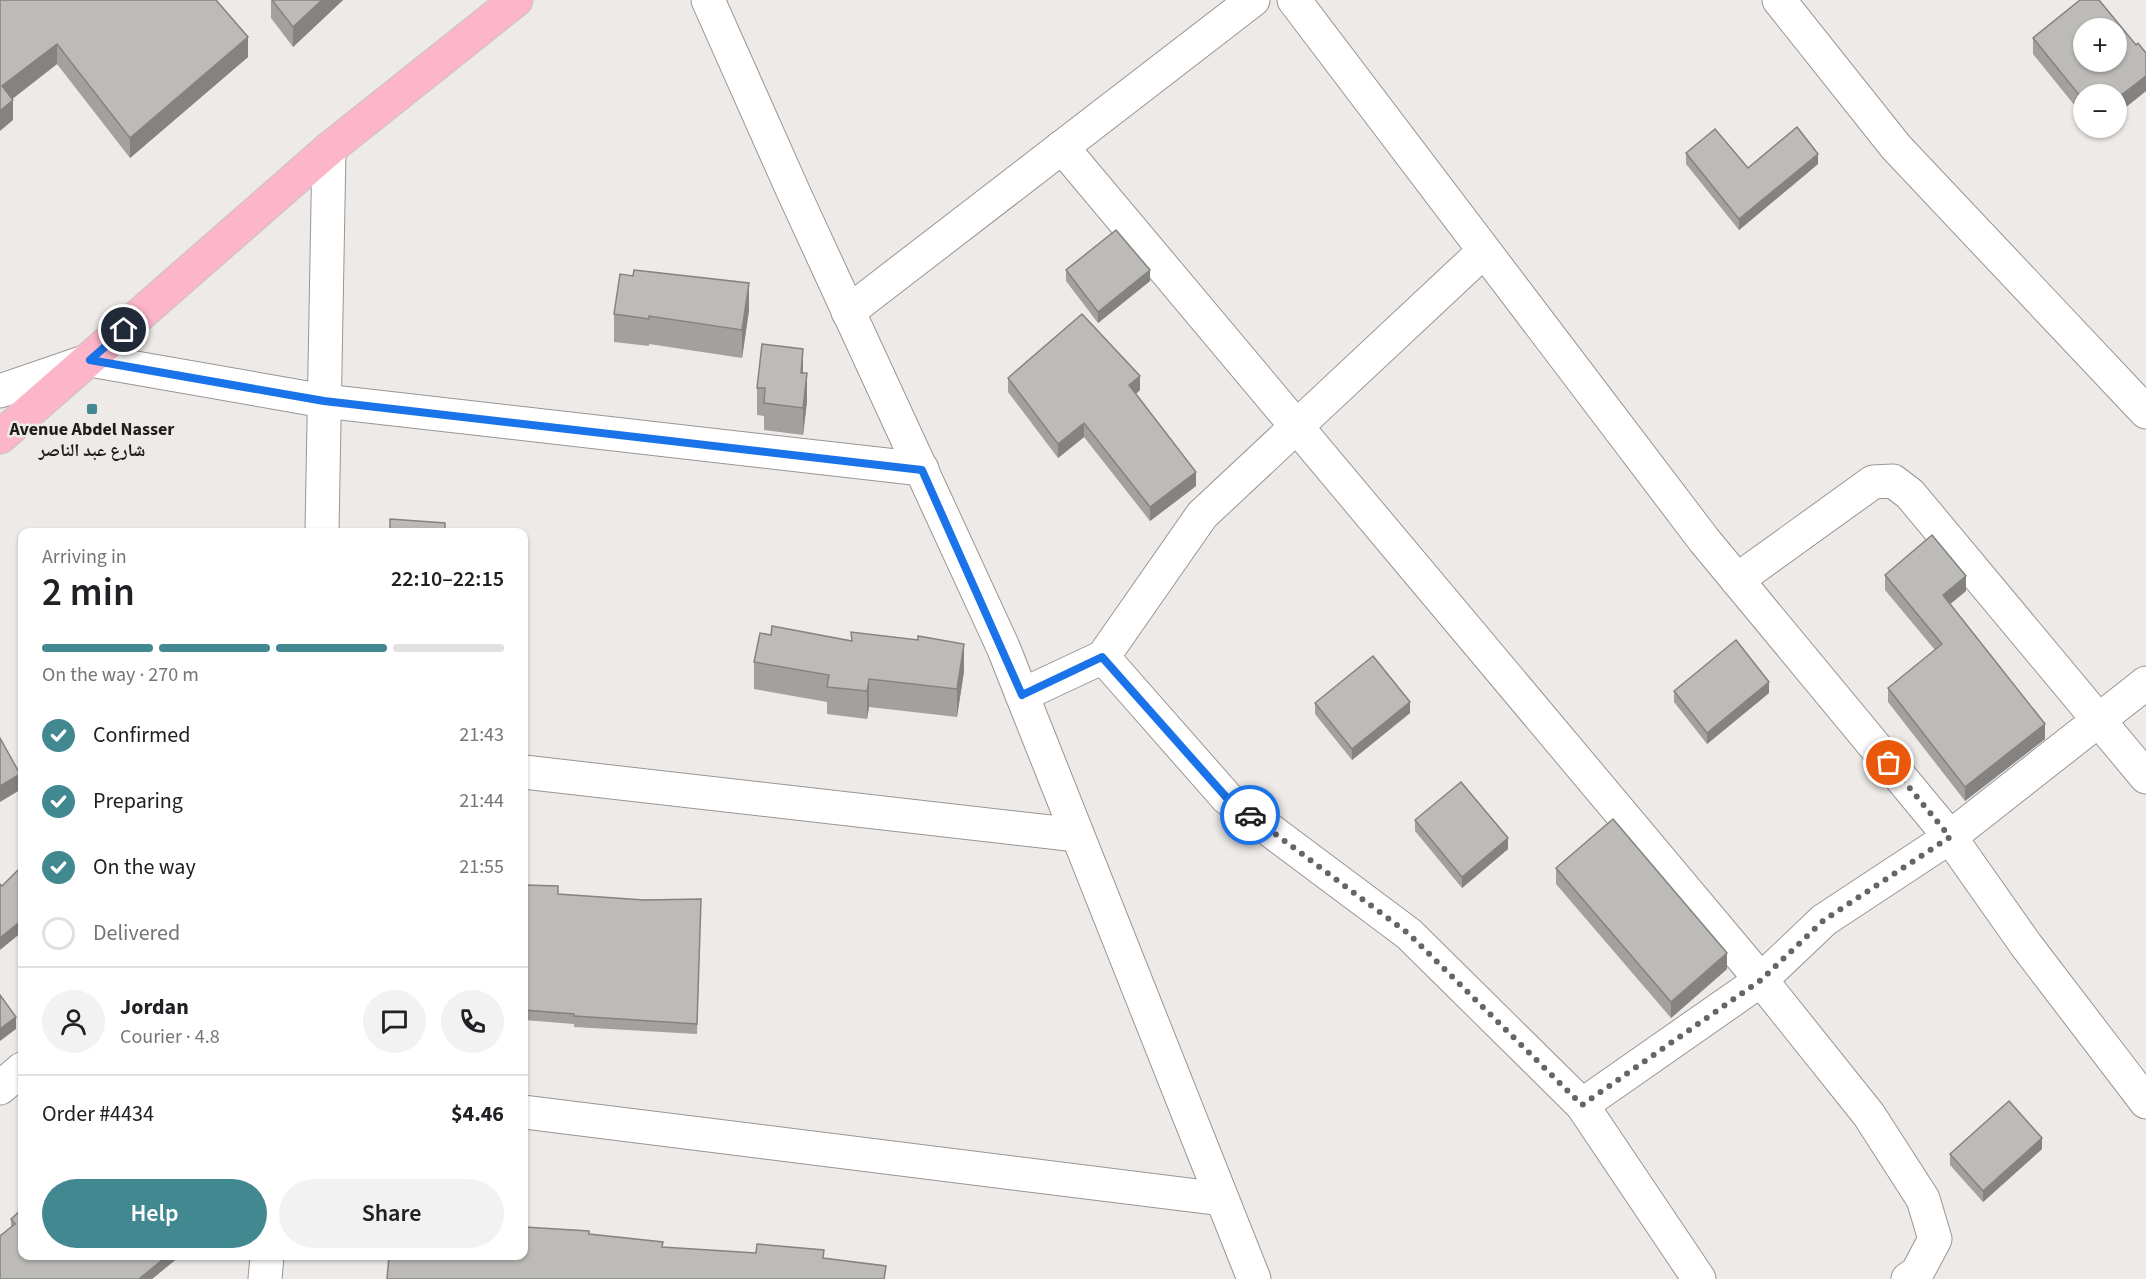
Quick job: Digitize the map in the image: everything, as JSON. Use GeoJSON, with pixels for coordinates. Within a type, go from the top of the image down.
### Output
{"type":"FeatureCollection","features":[{"type":"Feature","properties":{"kind":"main road"},"geometry":{"type":"LineString","coordinates":[[0,436],[90,360],[329,149],[516,0]]}},
{"type":"Feature","properties":{"kind":"street"},"geometry":{"type":"LineString","coordinates":[[708,0],[1022,695],[1254,1279]]}},
{"type":"Feature","properties":{"kind":"street"},"geometry":{"type":"LineString","coordinates":[[848,312],[1253,0]]}},
{"type":"Feature","properties":{"kind":"street"},"geometry":{"type":"LineString","coordinates":[[1294,0],[1483,252],[1737,580],[1950,837],[2026,945],[2146,1101]]}},
{"type":"Feature","properties":{"kind":"street"},"geometry":{"type":"LineString","coordinates":[[1779,0],[1896,147],[2146,412]]}},
{"type":"Feature","properties":{"kind":"street"},"geometry":{"type":"LineString","coordinates":[[1062,147],[1761,980],[1869,1115],[1923,1199],[1935,1239],[1917,1273],[1908,1279]]}},
{"type":"Feature","properties":{"kind":"street"},"geometry":{"type":"LineString","coordinates":[[322,528],[329,149]]}},
{"type":"Feature","properties":{"kind":"street"},"geometry":{"type":"LineString","coordinates":[[1022,695],[1102,657],[1202,515],[1483,252]]}},
{"type":"Feature","properties":{"kind":"street"},"geometry":{"type":"LineString","coordinates":[[0,391],[90,360],[324,401],[922,470]]}},
{"type":"Feature","properties":{"kind":"street"},"geometry":{"type":"LineString","coordinates":[[1737,580],[1873,482],[1893,481],[1910,494],[2146,777]]}},
{"type":"Feature","properties":{"kind":"street"},"geometry":{"type":"LineString","coordinates":[[1102,657],[1227,798],[1409,934],[1582,1105],[1699,1279]]}},
{"type":"Feature","properties":{"kind":"street"},"geometry":{"type":"LineString","coordinates":[[1582,1105],[1761,980],[1824,920],[1950,837],[2146,683]]}},
{"type":"Feature","properties":{"kind":"street"},"geometry":{"type":"LineString","coordinates":[[528,772],[1077,835]]}},
{"type":"Feature","properties":{"kind":"street"},"geometry":{"type":"LineString","coordinates":[[0,1088],[18,1072]]}},
{"type":"Feature","properties":{"kind":"street"},"geometry":{"type":"LineString","coordinates":[[528,1112],[1222,1199]]}},
{"type":"Feature","properties":{"kind":"street"},"geometry":{"type":"LineString","coordinates":[[265,1279],[267,1260]]}},
{"type":"Feature","properties":{"kind":"building"},"geometry":{"type":"Polygon","coordinates":[[[0,0],[216,0],[248,37],[130,138],[57,44],[2,86],[13,100],[0,111],[0,0]]]}},
{"type":"Feature","properties":{"kind":"building"},"geometry":{"type":"Polygon","coordinates":[[[272,0],[322,0],[293,27],[272,0]]]}},
{"type":"Feature","properties":{"kind":"building"},"geometry":{"type":"Polygon","coordinates":[[[2080,0],[2099,0],[2114,18],[2073,18],[2073,72],[2127,72],[2127,34],[2146,53],[2146,76],[2127,91],[2127,84],[2073,84],[2073,87],[2033,38],[2080,0]]]}},
{"type":"Feature","properties":{"kind":"building"},"geometry":{"type":"Polygon","coordinates":[[[1797,127],[1818,154],[1739,219],[1686,153],[1715,129],[1748,168],[1797,127]]]}},
{"type":"Feature","properties":{"kind":"building"},"geometry":{"type":"Polygon","coordinates":[[[1116,230],[1150,270],[1098,312],[1066,270],[1116,230]]]}},
{"type":"Feature","properties":{"kind":"building"},"geometry":{"type":"Polygon","coordinates":[[[634,270],[749,283],[742,330],[649,316],[649,319],[614,314],[620,274],[633,276],[634,270]]]}},
{"type":"Feature","properties":{"kind":"building"},"geometry":{"type":"Polygon","coordinates":[[[1082,314],[1140,376],[1129,385],[1196,472],[1150,507],[1084,423],[1058,444],[1008,378],[1082,314]]]}},
{"type":"Feature","properties":{"kind":"building"},"geometry":{"type":"Polygon","coordinates":[[[762,344],[803,349],[801,373],[807,373],[803,408],[764,403],[765,388],[757,388],[762,344]]]}},
{"type":"Feature","properties":{"kind":"building"},"geometry":{"type":"Polygon","coordinates":[[[390,519],[445,523],[445,528],[390,528],[390,519]]]}},
{"type":"Feature","properties":{"kind":"building"},"geometry":{"type":"Polygon","coordinates":[[[1932,535],[1966,576],[1943,595],[2045,724],[1965,787],[1888,688],[1942,644],[1885,575],[1932,535]]]}},
{"type":"Feature","properties":{"kind":"building"},"geometry":{"type":"Polygon","coordinates":[[[772,626],[852,641],[851,632],[918,640],[918,636],[964,644],[957,689],[869,679],[867,691],[827,687],[829,675],[754,662],[760,633],[771,635],[772,626]]]}},
{"type":"Feature","properties":{"kind":"building"},"geometry":{"type":"Polygon","coordinates":[[[1736,640],[1769,682],[1707,733],[1674,691],[1736,640]]]}},
{"type":"Feature","properties":{"kind":"building"},"geometry":{"type":"Polygon","coordinates":[[[1373,656],[1410,702],[1352,749],[1315,703],[1373,656]]]}},
{"type":"Feature","properties":{"kind":"building"},"geometry":{"type":"Polygon","coordinates":[[[0,738],[18,770],[18,775],[0,786],[0,738]]]}},
{"type":"Feature","properties":{"kind":"building"},"geometry":{"type":"Polygon","coordinates":[[[1461,782],[1508,838],[1462,877],[1415,820],[1461,782]]]}},
{"type":"Feature","properties":{"kind":"building"},"geometry":{"type":"Polygon","coordinates":[[[1613,819],[1727,953],[1671,1002],[1556,868],[1613,819]]]}},
{"type":"Feature","properties":{"kind":"building"},"geometry":{"type":"Polygon","coordinates":[[[18,870],[18,923],[0,938],[0,884],[2,886],[18,870]]]}},
{"type":"Feature","properties":{"kind":"building"},"geometry":{"type":"Polygon","coordinates":[[[528,885],[558,886],[558,894],[644,900],[701,899],[697,1024],[574,1016],[574,1014],[528,1010],[528,885]]]}},
{"type":"Feature","properties":{"kind":"building"},"geometry":{"type":"Polygon","coordinates":[[[0,995],[16,1017],[0,1029],[0,995]]]}},
{"type":"Feature","properties":{"kind":"building"},"geometry":{"type":"Polygon","coordinates":[[[2009,1101],[2042,1138],[1983,1191],[1950,1154],[2009,1101]]]}},
{"type":"Feature","properties":{"kind":"building"},"geometry":{"type":"Polygon","coordinates":[[[18,1213],[18,1260],[162,1260],[139,1279],[0,1279],[0,1236],[15,1224],[11,1219],[18,1213]]]}},
{"type":"Feature","properties":{"kind":"building"},"geometry":{"type":"Polygon","coordinates":[[[528,1227],[589,1231],[589,1234],[663,1242],[662,1247],[756,1253],[757,1244],[824,1250],[823,1258],[886,1266],[884,1279],[387,1279],[389,1260],[528,1260],[528,1227]]]}},
{"type":"Feature","properties":{"kind":"way so far"},"geometry":{"type":"LineString","coordinates":[[1250,815],[1409,934],[1582,1105],[1761,980],[1824,920],[1950,837],[1889,763]]}},
{"type":"Feature","properties":{"kind":"place","name":"Avenue Abdel Nasser شارع عبد الناصر"},"geometry":{"type":"Point","coordinates":[92,409]}},
{"type":"Feature","properties":{"kind":"route"},"geometry":{"type":"LineString","coordinates":[[124,330],[90,360],[324,401],[922,470],[1003,647],[1022,695],[1102,657],[1227,798],[1250,815]]}}]}
